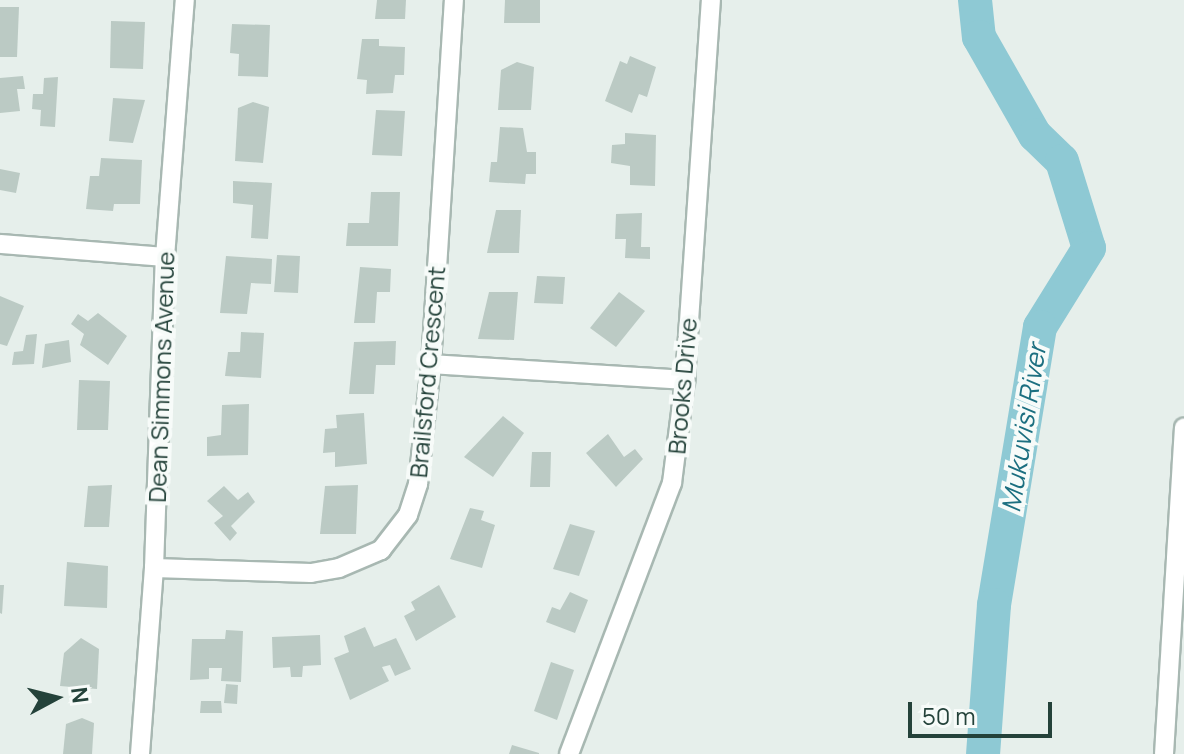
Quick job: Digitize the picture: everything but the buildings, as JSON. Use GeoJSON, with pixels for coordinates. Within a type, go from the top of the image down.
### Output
{"type":"FeatureCollection","features":[{"type":"Feature","properties":{"kind":"street","name":"Dean Simmons Avenue"},"geometry":{"type":"LineString","coordinates":[[140,754],[154,568],[165,257],[185,0]]}},
{"type":"Feature","properties":{"kind":"street","name":"Brailsford Crescent"},"geometry":{"type":"LineString","coordinates":[[154,568],[311,573],[360,561],[381,550],[408,515],[418,484],[431,364],[454,0]]}},
{"type":"Feature","properties":{"kind":"street","name":"Brooks Drive"},"geometry":{"type":"LineString","coordinates":[[569,754],[657,532],[672,483],[685,380],[711,0]]}},
{"type":"Feature","properties":{"kind":"street"},"geometry":{"type":"LineString","coordinates":[[0,244],[165,257]]}},
{"type":"Feature","properties":{"kind":"street"},"geometry":{"type":"LineString","coordinates":[[431,364],[685,380]]}},
{"type":"Feature","properties":{"kind":"street"},"geometry":{"type":"LineString","coordinates":[[1164,754],[1184,428]]}},
{"type":"Feature","properties":{"kind":"waterway","name":"Mukuvisi River"},"geometry":{"type":"LineString","coordinates":[[975,0],[979,37],[1035,135],[1062,161],[1089,248],[1040,327],[994,605],[983,754]]}}]}
